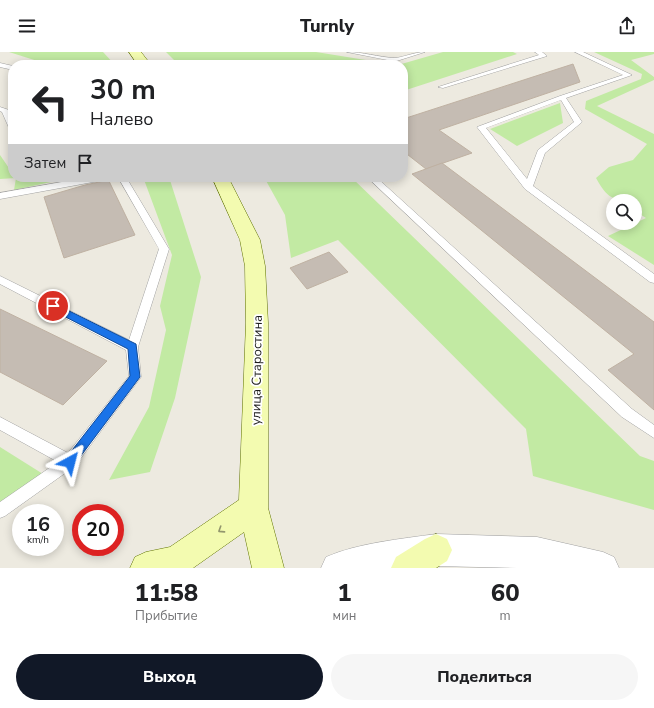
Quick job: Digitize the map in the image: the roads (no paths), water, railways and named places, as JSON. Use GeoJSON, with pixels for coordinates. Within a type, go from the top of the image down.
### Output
{"type":"FeatureCollection","features":[{"type":"Feature","properties":{"kind":"main road"},"geometry":{"type":"LineString","coordinates":[[135,52],[141,60]]}},
{"type":"Feature","properties":{"kind":"main road","name":"улица Старостина"},"geometry":{"type":"LineString","coordinates":[[222,182],[250,240],[255,266],[258,323],[253,508],[268,568]]}},
{"type":"Feature","properties":{"kind":"main road"},"geometry":{"type":"LineString","coordinates":[[146,568],[176,561],[253,508]]}},
{"type":"Feature","properties":{"kind":"main road"},"geometry":{"type":"LineString","coordinates":[[403,562],[436,550]]}},
{"type":"Feature","properties":{"kind":"street"},"geometry":{"type":"LineString","coordinates":[[436,550],[537,553],[603,568]]}},
{"type":"Feature","properties":{"kind":"street"},"geometry":{"type":"LineString","coordinates":[[337,568],[403,562]]}},
{"type":"Feature","properties":{"kind":"lane"},"geometry":{"type":"LineString","coordinates":[[350,52],[396,60],[422,52]]}},
{"type":"Feature","properties":{"kind":"lane"},"geometry":{"type":"LineString","coordinates":[[441,87],[544,56],[538,52]]}},
{"type":"Feature","properties":{"kind":"lane"},"geometry":{"type":"LineString","coordinates":[[578,52],[629,75],[562,97],[481,127],[528,187],[654,278]]}},
{"type":"Feature","properties":{"kind":"lane"},"geometry":{"type":"LineString","coordinates":[[528,187],[541,152],[578,122],[562,97]]}},
{"type":"Feature","properties":{"kind":"lane"},"geometry":{"type":"LineString","coordinates":[[0,109],[5,110],[8,117]]}},
{"type":"Feature","properties":{"kind":"lane"},"geometry":{"type":"LineString","coordinates":[[0,196],[77,182]]}},
{"type":"Feature","properties":{"kind":"lane"},"geometry":{"type":"LineString","coordinates":[[0,510],[70,462],[135,377],[132,347],[164,249],[125,182]]}},
{"type":"Feature","properties":{"kind":"lane"},"geometry":{"type":"LineString","coordinates":[[376,182],[627,413],[654,432]]}},
{"type":"Feature","properties":{"kind":"lane"},"geometry":{"type":"LineString","coordinates":[[0,280],[132,347]]}},
{"type":"Feature","properties":{"kind":"lane"},"geometry":{"type":"LineString","coordinates":[[0,423],[70,462]]}}]}
